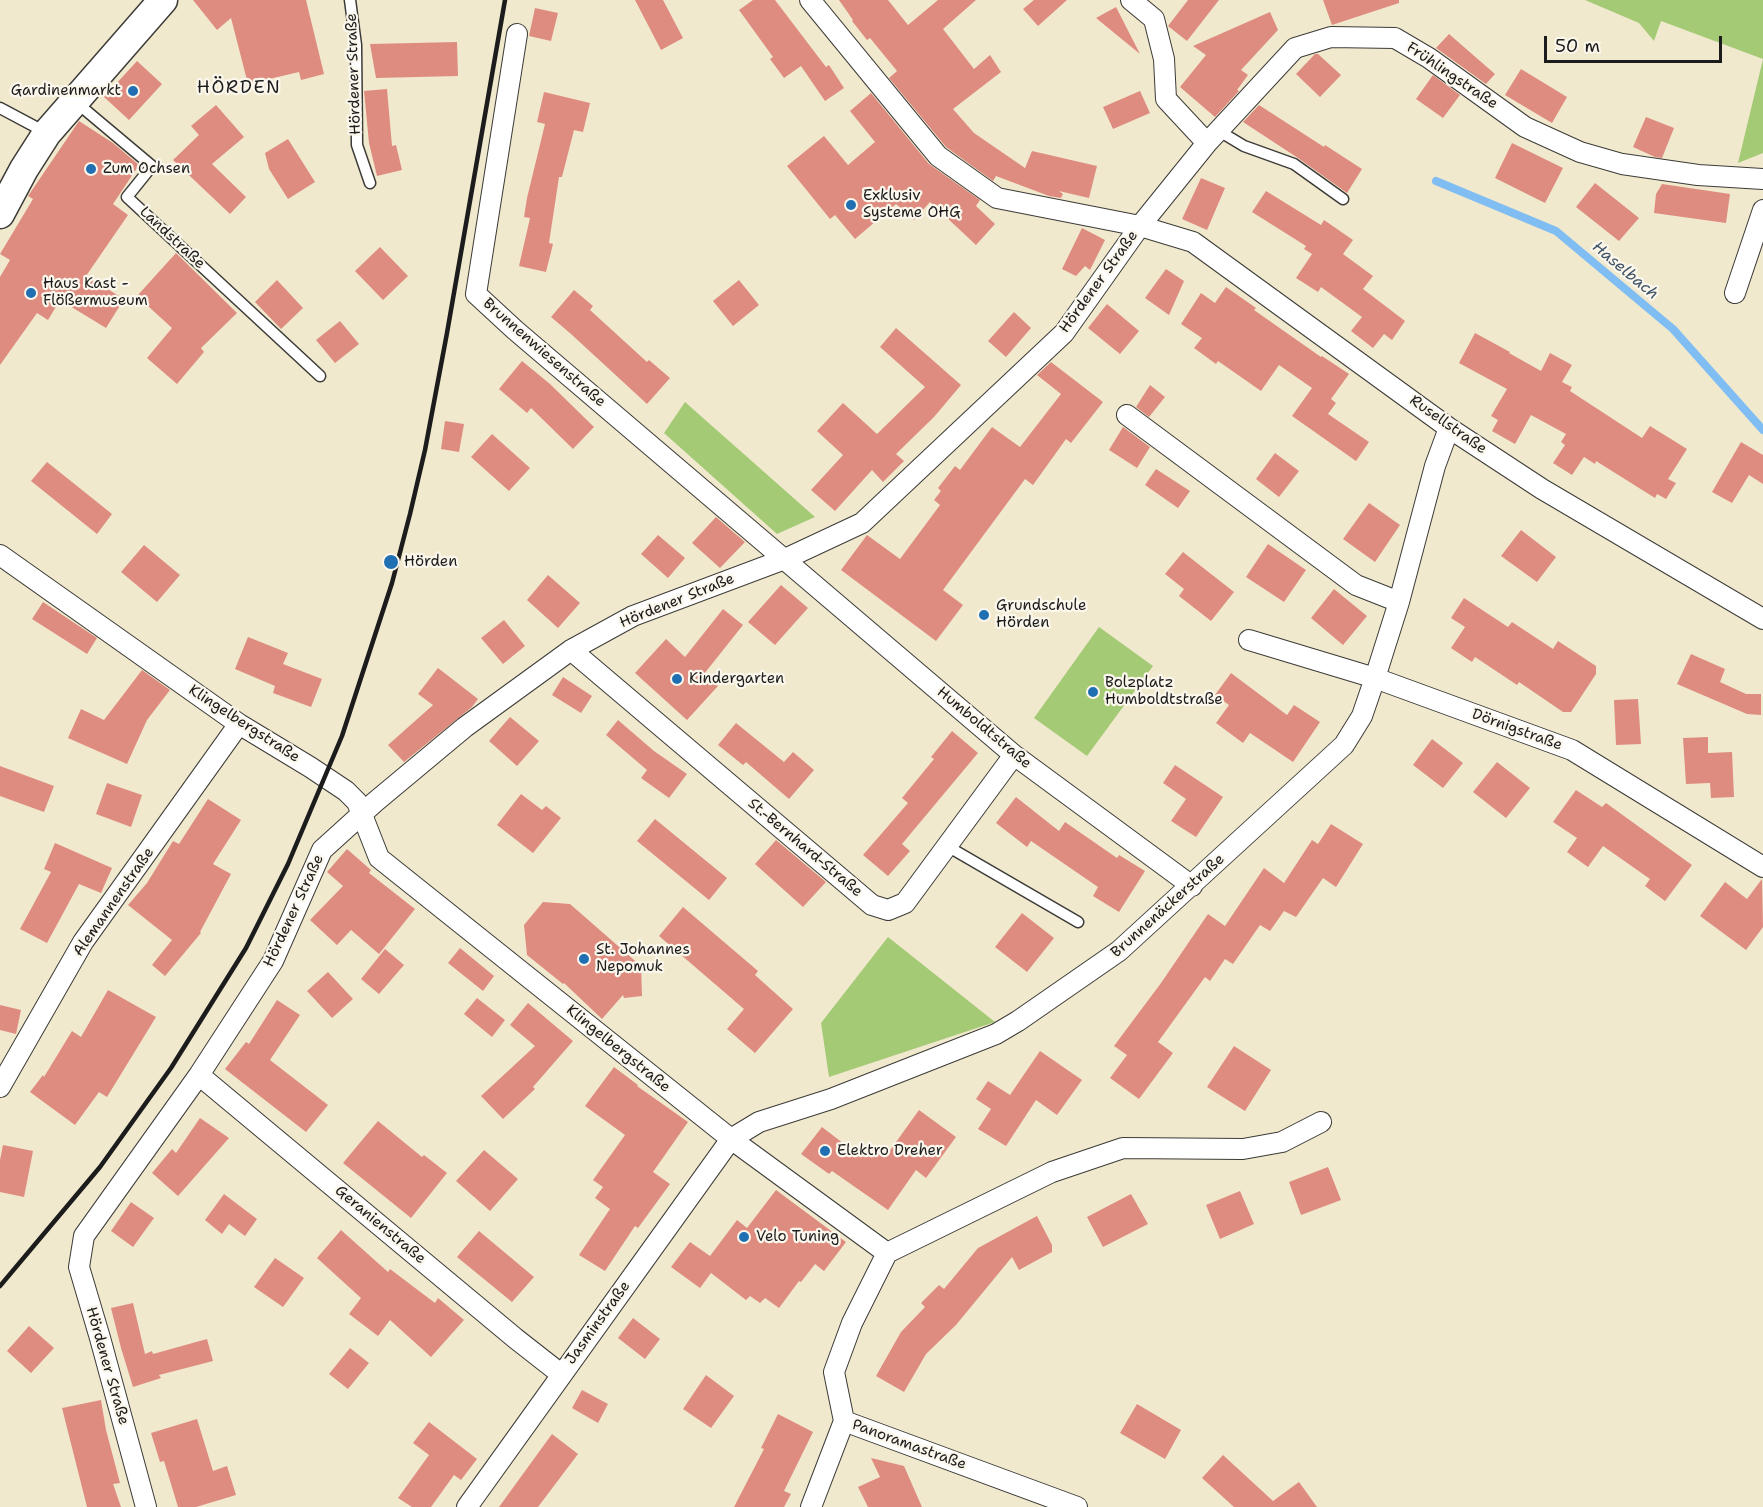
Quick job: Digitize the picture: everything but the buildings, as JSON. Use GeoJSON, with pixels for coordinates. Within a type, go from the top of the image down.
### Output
{"type":"FeatureCollection","features":[{"type":"Feature","properties":{"kind":"street"},"geometry":{"type":"LineString","coordinates":[[0,214],[47,133],[163,0]]}},
{"type":"Feature","properties":{"kind":"street","name":"Hördener Straße"},"geometry":{"type":"LineString","coordinates":[[146,1507],[79,1267],[84,1236],[200,1075],[273,961],[322,850],[465,727],[571,650],[633,616],[785,560],[862,523],[1064,333],[1140,226],[997,198],[938,156],[810,0]]}},
{"type":"Feature","properties":{"kind":"street"},"geometry":{"type":"LineString","coordinates":[[1131,0],[1154,19],[1164,59],[1166,99],[1213,137]]}},
{"type":"Feature","properties":{"kind":"street","name":"Brunnenwiesenstraße"},"geometry":{"type":"LineString","coordinates":[[517,34],[476,294],[515,330],[785,560]]}},
{"type":"Feature","properties":{"kind":"street","name":"Frühlingstraße"},"geometry":{"type":"LineString","coordinates":[[1140,226],[1213,137],[1295,48],[1331,37],[1395,38],[1429,58],[1525,127],[1580,152],[1622,164],[1687,174],[1763,179]]}},
{"type":"Feature","properties":{"kind":"street"},"geometry":{"type":"LineString","coordinates":[[1735,293],[1763,210]]}},
{"type":"Feature","properties":{"kind":"street","name":"Rusellstraße"},"geometry":{"type":"LineString","coordinates":[[1140,226],[1193,242],[1449,428],[1542,489],[1763,619]]}},
{"type":"Feature","properties":{"kind":"street"},"geometry":{"type":"LineString","coordinates":[[1127,415],[1356,585],[1399,602]]}},
{"type":"Feature","properties":{"kind":"street","name":"Brunnenäckerstraße"},"geometry":{"type":"LineString","coordinates":[[731,1139],[759,1122],[831,1099],[996,1035],[1018,1022],[1119,951],[1344,745],[1362,717],[1375,678],[1399,602],[1435,466],[1449,428]]}},
{"type":"Feature","properties":{"kind":"street","name":"Klingelbergstraße"},"geometry":{"type":"LineString","coordinates":[[0,555],[239,724],[346,791],[357,802],[378,858],[731,1139],[887,1253]]}},
{"type":"Feature","properties":{"kind":"street","name":"Humboldtstraße"},"geometry":{"type":"LineString","coordinates":[[785,560],[1014,754],[1192,886]]}},
{"type":"Feature","properties":{"kind":"street","name":"Dörnigstraße"},"geometry":{"type":"LineString","coordinates":[[1249,640],[1375,678],[1572,750],[1763,867]]}},
{"type":"Feature","properties":{"kind":"street","name":"St.-Bernhard-Straße"},"geometry":{"type":"LineString","coordinates":[[571,650],[872,905],[888,910],[905,903],[1014,754]]}},
{"type":"Feature","properties":{"kind":"street","name":"Alemannenstraße"},"geometry":{"type":"LineString","coordinates":[[0,1087],[83,942],[239,724]]}},
{"type":"Feature","properties":{"kind":"street","name":"Geranienstraße"},"geometry":{"type":"LineString","coordinates":[[200,1075],[561,1374]]}},
{"type":"Feature","properties":{"kind":"street"},"geometry":{"type":"LineString","coordinates":[[887,1253],[1052,1172],[1123,1148],[1243,1149],[1281,1142],[1321,1122]]}},
{"type":"Feature","properties":{"kind":"street","name":"Jasminstraße"},"geometry":{"type":"LineString","coordinates":[[467,1507],[731,1139]]}},
{"type":"Feature","properties":{"kind":"street","name":"Panoramastraße"},"geometry":{"type":"LineString","coordinates":[[887,1253],[852,1323],[834,1372],[844,1421],[1077,1507]]}},
{"type":"Feature","properties":{"kind":"street"},"geometry":{"type":"LineString","coordinates":[[810,1507],[844,1421]]}},
{"type":"Feature","properties":{"kind":"lane","name":"Hördener Straße"},"geometry":{"type":"LineString","coordinates":[[350,0],[356,45],[357,145],[370,183]]}},
{"type":"Feature","properties":{"kind":"lane","name":"Landstraße"},"geometry":{"type":"LineString","coordinates":[[74,100],[152,166],[127,197],[320,376]]}},
{"type":"Feature","properties":{"kind":"lane"},"geometry":{"type":"LineString","coordinates":[[0,108],[47,133]]}},
{"type":"Feature","properties":{"kind":"lane"},"geometry":{"type":"LineString","coordinates":[[1213,137],[1294,164],[1342,200]]}},
{"type":"Feature","properties":{"kind":"lane"},"geometry":{"type":"LineString","coordinates":[[947,846],[1078,922]]}},
{"type":"Feature","properties":{"kind":"green space"},"geometry":{"type":"Polygon","coordinates":[[[1585,0],[1763,0],[1763,59],[1661,21],[1654,41],[1639,23],[1585,0]]]}},
{"type":"Feature","properties":{"kind":"green space"},"geometry":{"type":"Polygon","coordinates":[[[1763,59],[1763,153],[1738,163],[1763,59]]]}},
{"type":"Feature","properties":{"kind":"green space"},"geometry":{"type":"Polygon","coordinates":[[[685,402],[815,517],[777,534],[664,433],[685,402]]]}},
{"type":"Feature","properties":{"kind":"green space","name":"Bolzplatz Humboldtstraße"},"geometry":{"type":"Polygon","coordinates":[[[1099,627],[1153,666],[1087,756],[1034,718],[1099,627]]]}},
{"type":"Feature","properties":{"kind":"green space"},"geometry":{"type":"Polygon","coordinates":[[[888,937],[995,1022],[829,1077],[821,1023],[888,937]]]}},
{"type":"Feature","properties":{"kind":"waterway","name":"Haselbach"},"geometry":{"type":"LineString","coordinates":[[1436,181],[1556,231],[1673,329],[1763,430]]}},
{"type":"Feature","properties":{"kind":"railway"},"geometry":{"type":"LineString","coordinates":[[0,1286],[100,1167],[171,1068],[246,948],[288,864],[342,736],[392,583],[425,450],[505,0]]}},
{"type":"Feature","properties":{"kind":"place","name":"Gardinenmarkt"},"geometry":{"type":"Point","coordinates":[133,91]}},
{"type":"Feature","properties":{"kind":"place","name":"Zum Ochsen"},"geometry":{"type":"Point","coordinates":[91,169]}},
{"type":"Feature","properties":{"kind":"place","name":"Exklusiv Systeme OHG"},"geometry":{"type":"Point","coordinates":[851,205]}},
{"type":"Feature","properties":{"kind":"place","name":"Haus Kast - Flößermuseum"},"geometry":{"type":"Point","coordinates":[31,293]}},
{"type":"Feature","properties":{"kind":"place","name":"Hörden"},"geometry":{"type":"Point","coordinates":[391,562]}},
{"type":"Feature","properties":{"kind":"place","name":"Grundschule Hörden"},"geometry":{"type":"Point","coordinates":[984,615]}},
{"type":"Feature","properties":{"kind":"place","name":"Kindergarten"},"geometry":{"type":"Point","coordinates":[677,679]}},
{"type":"Feature","properties":{"kind":"place","name":"Bolzplatz Humboldtstraße"},"geometry":{"type":"Point","coordinates":[1093,692]}},
{"type":"Feature","properties":{"kind":"place","name":"St. Johannes Nepomuk"},"geometry":{"type":"Point","coordinates":[584,959]}},
{"type":"Feature","properties":{"kind":"place","name":"Elektro Dreher"},"geometry":{"type":"Point","coordinates":[825,1151]}},
{"type":"Feature","properties":{"kind":"place","name":"Velo Tuning"},"geometry":{"type":"Point","coordinates":[744,1237]}},
{"type":"Feature","properties":{"kind":"district","name":"HÖRDEN"},"geometry":{"type":"Point","coordinates":[239,88]}}]}
